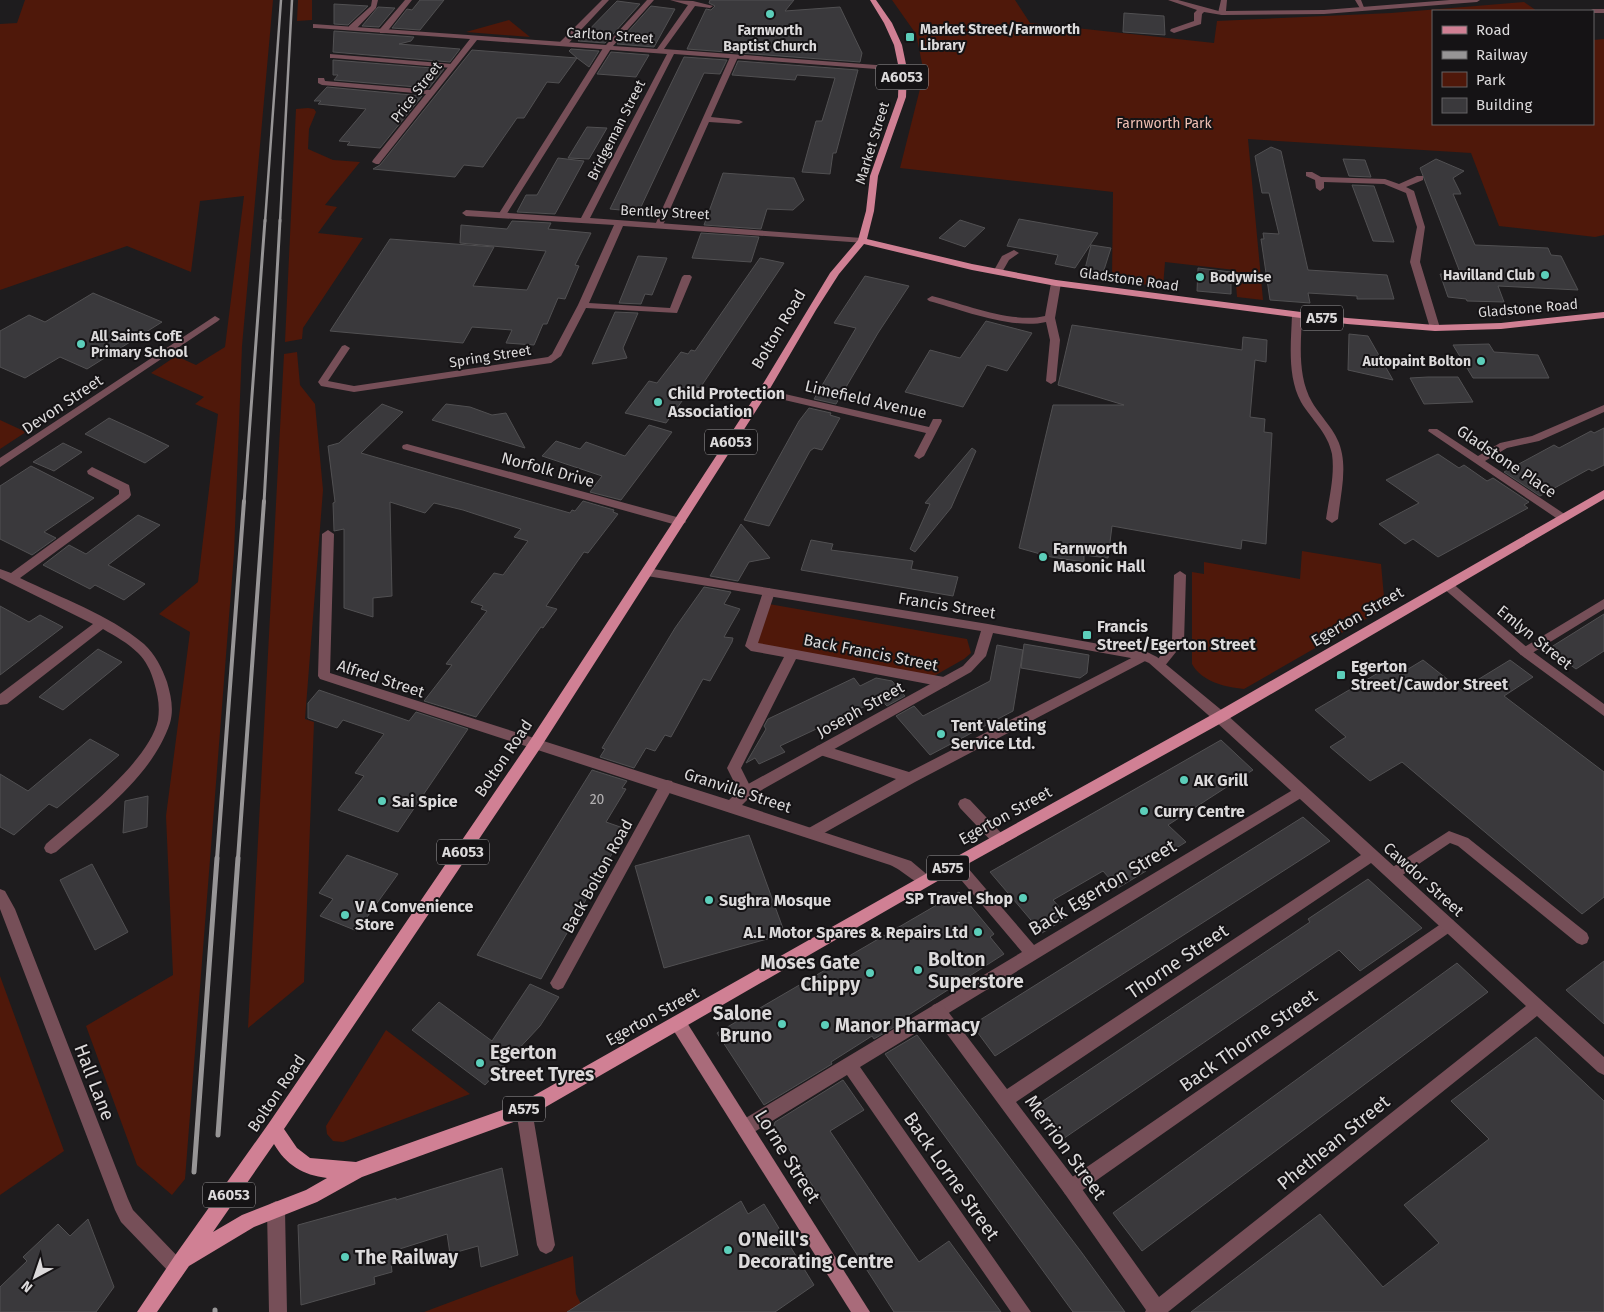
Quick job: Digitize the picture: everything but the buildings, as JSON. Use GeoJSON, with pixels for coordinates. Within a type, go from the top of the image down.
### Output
{"type":"FeatureCollection","features":[{"type":"Feature","properties":{"kind":"main road","name":"Market Street"},"geometry":{"type":"LineString","coordinates":[[862,241],[870,211],[874,176],[902,97],[903,69],[898,45],[888,23],[873,0]]}},
{"type":"Feature","properties":{"kind":"main road","name":"Gladstone Road"},"geometry":{"type":"LineString","coordinates":[[862,241],[998,272],[1056,283],[1297,315],[1434,328],[1501,326],[1604,315]]}},
{"type":"Feature","properties":{"kind":"main road","name":"Bolton Road"},"geometry":{"type":"LineString","coordinates":[[146,1312],[276,1129],[534,746],[763,392],[835,273],[862,241]]}},
{"type":"Feature","properties":{"kind":"main road","name":"Egerton Street"},"geometry":{"type":"LineString","coordinates":[[180,1264],[248,1221],[311,1196],[358,1170],[524,1110],[925,881],[1220,718],[1604,494]]}},
{"type":"Feature","properties":{"kind":"main road","name":"Egerton Street"},"geometry":{"type":"LineString","coordinates":[[276,1129],[286,1150],[300,1163],[316,1170],[358,1170]]}},
{"type":"Feature","properties":{"kind":"street"},"geometry":{"type":"LineString","coordinates":[[352,28],[374,7],[375,0]]}},
{"type":"Feature","properties":{"kind":"street"},"geometry":{"type":"LineString","coordinates":[[383,31],[409,0]]}},
{"type":"Feature","properties":{"kind":"street"},"geometry":{"type":"LineString","coordinates":[[563,44],[606,0]]}},
{"type":"Feature","properties":{"kind":"street"},"geometry":{"type":"LineString","coordinates":[[502,215],[608,47],[651,0]]}},
{"type":"Feature","properties":{"kind":"street"},"geometry":{"type":"LineString","coordinates":[[673,0],[710,6]]}},
{"type":"Feature","properties":{"kind":"street"},"geometry":{"type":"LineString","coordinates":[[1171,0],[1202,10],[1222,13],[1271,14],[1363,9],[1437,1],[1477,0]]}},
{"type":"Feature","properties":{"kind":"street"},"geometry":{"type":"LineString","coordinates":[[1222,13],[1224,0]]}},
{"type":"Feature","properties":{"kind":"street"},"geometry":{"type":"LineString","coordinates":[[1358,0],[1363,9]]}},
{"type":"Feature","properties":{"kind":"street"},"geometry":{"type":"LineString","coordinates":[[659,51],[693,3]]}},
{"type":"Feature","properties":{"kind":"street"},"geometry":{"type":"LineString","coordinates":[[1174,31],[1198,22],[1198,13],[1202,10]]}},
{"type":"Feature","properties":{"kind":"street","name":"Carlton Street"},"geometry":{"type":"LineString","coordinates":[[316,26],[903,69]]}},
{"type":"Feature","properties":{"kind":"street","name":"Price Street"},"geometry":{"type":"LineString","coordinates":[[376,162],[475,38]]}},
{"type":"Feature","properties":{"kind":"street","name":"Bridgeman Street"},"geometry":{"type":"LineString","coordinates":[[584,221],[672,52]]}},
{"type":"Feature","properties":{"kind":"street"},"geometry":{"type":"LineString","coordinates":[[333,56],[452,66]]}},
{"type":"Feature","properties":{"kind":"street"},"geometry":{"type":"LineString","coordinates":[[659,225],[734,56]]}},
{"type":"Feature","properties":{"kind":"street"},"geometry":{"type":"LineString","coordinates":[[323,84],[432,92]]}},
{"type":"Feature","properties":{"kind":"street"},"geometry":{"type":"LineString","coordinates":[[706,119],[739,122]]}},
{"type":"Feature","properties":{"kind":"street"},"geometry":{"type":"LineString","coordinates":[[1309,174],[1320,183],[1385,182],[1402,186],[1412,195],[1421,227],[1415,262],[1434,328]]}},
{"type":"Feature","properties":{"kind":"street"},"geometry":{"type":"LineString","coordinates":[[1402,186],[1420,178]]}},
{"type":"Feature","properties":{"kind":"street","name":"Bentley Street"},"geometry":{"type":"LineString","coordinates":[[466,213],[659,225],[862,241]]}},
{"type":"Feature","properties":{"kind":"street","name":"Spring Street"},"geometry":{"type":"LineString","coordinates":[[345,348],[322,382],[325,384],[354,389],[545,362],[556,356],[583,305],[620,224]]}},
{"type":"Feature","properties":{"kind":"street"},"geometry":{"type":"LineString","coordinates":[[998,272],[1004,258],[1014,253]]}},
{"type":"Feature","properties":{"kind":"street"},"geometry":{"type":"LineString","coordinates":[[583,305],[674,311],[687,277]]}},
{"type":"Feature","properties":{"kind":"street"},"geometry":{"type":"LineString","coordinates":[[1051,381],[1055,340],[1050,318],[1056,283]]}},
{"type":"Feature","properties":{"kind":"street"},"geometry":{"type":"LineString","coordinates":[[932,299],[1017,320],[1036,322],[1050,318]]}},
{"type":"Feature","properties":{"kind":"street"},"geometry":{"type":"LineString","coordinates":[[1297,315],[1296,345],[1301,389],[1304,397],[1328,431],[1337,455],[1332,519]]}},
{"type":"Feature","properties":{"kind":"street","name":"Devon Street"},"geometry":{"type":"LineString","coordinates":[[0,463],[215,319]]}},
{"type":"Feature","properties":{"kind":"street","name":"Limefield Avenue"},"geometry":{"type":"LineString","coordinates":[[763,392],[934,426],[919,456]]}},
{"type":"Feature","properties":{"kind":"street"},"geometry":{"type":"LineString","coordinates":[[1478,461],[1504,445],[1535,439],[1604,408]]}},
{"type":"Feature","properties":{"kind":"street","name":"Gladstone Place"},"geometry":{"type":"LineString","coordinates":[[1433,431],[1562,518]]}},
{"type":"Feature","properties":{"kind":"street","name":"Norfolk Drive"},"geometry":{"type":"LineString","coordinates":[[407,447],[680,522]]}},
{"type":"Feature","properties":{"kind":"street"},"geometry":{"type":"LineString","coordinates":[[52,848],[130,776],[156,739],[164,720],[166,703],[155,666],[148,655],[136,645],[101,624],[5,576],[125,495],[125,488],[92,471]]}},
{"type":"Feature","properties":{"kind":"street","name":"Alfred Street"},"geometry":{"type":"LineString","coordinates":[[328,534],[324,676],[534,746]]}},
{"type":"Feature","properties":{"kind":"street","name":"Francis Street"},"geometry":{"type":"LineString","coordinates":[[647,572],[1145,656],[1160,664],[1220,718]]}},
{"type":"Feature","properties":{"kind":"street"},"geometry":{"type":"LineString","coordinates":[[1160,664],[1178,642],[1180,575]]}},
{"type":"Feature","properties":{"kind":"street","name":"Emlyn Street"},"geometry":{"type":"LineString","coordinates":[[1448,585],[1525,652],[1604,711]]}},
{"type":"Feature","properties":{"kind":"street"},"geometry":{"type":"LineString","coordinates":[[746,792],[734,768],[792,654],[751,646],[769,592]]}},
{"type":"Feature","properties":{"kind":"street"},"geometry":{"type":"LineString","coordinates":[[1525,652],[1604,603]]}},
{"type":"Feature","properties":{"kind":"street"},"geometry":{"type":"LineString","coordinates":[[0,699],[2,700],[101,624]]}},
{"type":"Feature","properties":{"kind":"street","name":"Joseph Street"},"geometry":{"type":"LineString","coordinates":[[732,806],[746,792],[944,682],[975,662],[980,656],[988,628]]}},
{"type":"Feature","properties":{"kind":"street","name":"Back Francis Street"},"geometry":{"type":"LineString","coordinates":[[792,654],[944,682]]}},
{"type":"Feature","properties":{"kind":"street"},"geometry":{"type":"LineString","coordinates":[[812,833],[910,778],[1145,656]]}},
{"type":"Feature","properties":{"kind":"street","name":"Cawdor Street"},"geometry":{"type":"LineString","coordinates":[[1220,718],[1604,1067]]}},
{"type":"Feature","properties":{"kind":"street","name":"Granville Street"},"geometry":{"type":"LineString","coordinates":[[534,746],[667,785],[894,860],[906,865],[925,881]]}},
{"type":"Feature","properties":{"kind":"street"},"geometry":{"type":"LineString","coordinates":[[822,750],[910,778]]}},
{"type":"Feature","properties":{"kind":"street","name":"Back Bolton Road"},"geometry":{"type":"LineString","coordinates":[[558,984],[667,785]]}},
{"type":"Feature","properties":{"kind":"street","name":"Back Egerton Street"},"geometry":{"type":"LineString","coordinates":[[745,1128],[1300,791]]}},
{"type":"Feature","properties":{"kind":"street"},"geometry":{"type":"LineString","coordinates":[[965,804],[999,840]]}},
{"type":"Feature","properties":{"kind":"street"},"geometry":{"type":"LineString","coordinates":[[1393,874],[1449,837],[1463,842],[1582,938]]}},
{"type":"Feature","properties":{"kind":"street","name":"Thorne Street"},"geometry":{"type":"LineString","coordinates":[[1005,1100],[1372,855]]}},
{"type":"Feature","properties":{"kind":"street"},"geometry":{"type":"LineString","coordinates":[[956,864],[1032,953]]}},
{"type":"Feature","properties":{"kind":"street","name":"Hall Lane"},"geometry":{"type":"LineString","coordinates":[[0,895],[8,909],[120,1204],[127,1216],[180,1264]]}},
{"type":"Feature","properties":{"kind":"street","name":"Back Thorne Street"},"geometry":{"type":"LineString","coordinates":[[1071,1188],[1448,925]]}},
{"type":"Feature","properties":{"kind":"street","name":"Phethean Street"},"geometry":{"type":"LineString","coordinates":[[1156,1311],[1537,1006]]}},
{"type":"Feature","properties":{"kind":"street","name":"Merrion Street"},"geometry":{"type":"LineString","coordinates":[[938,1010],[1071,1188],[1156,1311]]}},
{"type":"Feature","properties":{"kind":"street","name":"Lorne Street"},"geometry":{"type":"LineString","coordinates":[[678,1023],[861,1312]]}},
{"type":"Feature","properties":{"kind":"street","name":"Back Lorne Street"},"geometry":{"type":"LineString","coordinates":[[848,1064],[1022,1312]]}},
{"type":"Feature","properties":{"kind":"street"},"geometry":{"type":"LineString","coordinates":[[524,1110],[546,1245]]}},
{"type":"Feature","properties":{"kind":"street"},"geometry":{"type":"LineString","coordinates":[[276,1210],[278,1312]]}},
{"type":"Feature","properties":{"kind":"green space"},"geometry":{"type":"Polygon","coordinates":[[[25,0],[273,0],[242,346],[234,553],[185,1179],[172,1195],[137,1165],[86,1026],[173,975],[166,816],[190,632],[159,614],[198,582],[218,414],[195,404],[204,397],[151,373],[176,356],[196,365],[225,347],[244,196],[200,201],[191,272],[127,246],[0,290],[0,24],[17,23],[25,0]]]}},
{"type":"Feature","properties":{"kind":"green space"},"geometry":{"type":"Polygon","coordinates":[[[298,0],[312,0],[312,20],[297,21],[298,0]]]}},
{"type":"Feature","properties":{"kind":"green space","name":"Farnworth Park"},"geometry":{"type":"Polygon","coordinates":[[[892,0],[1015,0],[1030,23],[1214,43],[1217,21],[1391,13],[1524,2],[1536,10],[1432,10],[1432,125],[1594,125],[1594,40],[1604,39],[1604,235],[1595,237],[1499,226],[1471,153],[1248,139],[1263,300],[1237,297],[1235,270],[1165,262],[1163,287],[1112,280],[1113,192],[900,168],[924,73],[916,34],[892,0]]]}},
{"type":"Feature","properties":{"kind":"green space"},"geometry":{"type":"Polygon","coordinates":[[[509,20],[530,37],[466,32],[509,20]]]}},
{"type":"Feature","properties":{"kind":"green space"},"geometry":{"type":"Polygon","coordinates":[[[296,109],[314,109],[316,112],[309,129],[308,149],[333,160],[360,162],[325,205],[337,207],[318,233],[363,238],[303,328],[302,339],[285,342],[296,109]]]}},
{"type":"Feature","properties":{"kind":"green space"},"geometry":{"type":"Polygon","coordinates":[[[297,352],[300,385],[315,404],[323,490],[305,719],[314,722],[304,982],[248,1028],[284,354],[297,352]]]}},
{"type":"Feature","properties":{"kind":"green space"},"geometry":{"type":"Polygon","coordinates":[[[0,420],[26,432],[0,449],[0,420]]]}},
{"type":"Feature","properties":{"kind":"green space"},"geometry":{"type":"Polygon","coordinates":[[[1302,551],[1381,564],[1385,608],[1244,689],[1222,685],[1208,679],[1196,670],[1192,664],[1192,572],[1204,574],[1204,562],[1300,579],[1302,551]]]}},
{"type":"Feature","properties":{"kind":"green space"},"geometry":{"type":"Polygon","coordinates":[[[769,604],[967,639],[971,653],[934,676],[755,645],[769,604]]]}},
{"type":"Feature","properties":{"kind":"green space"},"geometry":{"type":"Polygon","coordinates":[[[0,976],[64,1151],[0,1195],[0,976]]]}},
{"type":"Feature","properties":{"kind":"green space"},"geometry":{"type":"Polygon","coordinates":[[[386,1030],[470,1094],[343,1142],[333,1141],[327,1134],[326,1126],[386,1030]]]}},
{"type":"Feature","properties":{"kind":"green space"},"geometry":{"type":"Polygon","coordinates":[[[573,1256],[576,1294],[585,1312],[424,1312],[573,1256]]]}},
{"type":"Feature","properties":{"kind":"railway"},"geometry":{"type":"LineString","coordinates":[[265,222],[281,0]]}},
{"type":"Feature","properties":{"kind":"railway"},"geometry":{"type":"LineString","coordinates":[[280,222],[292,0]]}},
{"type":"Feature","properties":{"kind":"railway"},"geometry":{"type":"LineString","coordinates":[[244,503],[265,220]]}},
{"type":"Feature","properties":{"kind":"railway"},"geometry":{"type":"LineString","coordinates":[[264,503],[280,220]]}},
{"type":"Feature","properties":{"kind":"railway"},"geometry":{"type":"LineString","coordinates":[[217,859],[244,501]]}},
{"type":"Feature","properties":{"kind":"railway"},"geometry":{"type":"LineString","coordinates":[[238,859],[264,501]]}},
{"type":"Feature","properties":{"kind":"railway"},"geometry":{"type":"LineString","coordinates":[[194,1172],[217,858]]}},
{"type":"Feature","properties":{"kind":"railway"},"geometry":{"type":"LineString","coordinates":[[218,1135],[238,858]]}},
{"type":"Feature","properties":{"kind":"place","name":"Farnworth Baptist Church"},"geometry":{"type":"Point","coordinates":[770,14]}},
{"type":"Feature","properties":{"kind":"place","name":"Market Street/Farnworth Library"},"geometry":{"type":"Point","coordinates":[910,37]}},
{"type":"Feature","properties":{"kind":"place","name":"Havilland Club"},"geometry":{"type":"Point","coordinates":[1545,275]}},
{"type":"Feature","properties":{"kind":"place","name":"Bodywise"},"geometry":{"type":"Point","coordinates":[1200,277]}},
{"type":"Feature","properties":{"kind":"place","name":"All Saints CofE Primary School"},"geometry":{"type":"Point","coordinates":[81,344]}},
{"type":"Feature","properties":{"kind":"place","name":"Autopaint Bolton"},"geometry":{"type":"Point","coordinates":[1481,361]}},
{"type":"Feature","properties":{"kind":"place","name":"Child Protection Association"},"geometry":{"type":"Point","coordinates":[658,402]}},
{"type":"Feature","properties":{"kind":"place","name":"Farnworth Masonic Hall"},"geometry":{"type":"Point","coordinates":[1043,557]}},
{"type":"Feature","properties":{"kind":"place","name":"Francis Street/Egerton Street"},"geometry":{"type":"Point","coordinates":[1087,635]}},
{"type":"Feature","properties":{"kind":"place","name":"Egerton Street/Cawdor Street"},"geometry":{"type":"Point","coordinates":[1341,675]}},
{"type":"Feature","properties":{"kind":"place","name":"Tent Valeting Service Ltd."},"geometry":{"type":"Point","coordinates":[941,734]}},
{"type":"Feature","properties":{"kind":"place","name":"AK Grill"},"geometry":{"type":"Point","coordinates":[1184,780]}},
{"type":"Feature","properties":{"kind":"place","name":"Sai Spice"},"geometry":{"type":"Point","coordinates":[382,801]}},
{"type":"Feature","properties":{"kind":"place","name":"Curry Centre"},"geometry":{"type":"Point","coordinates":[1144,811]}},
{"type":"Feature","properties":{"kind":"place","name":"SP Travel Shop"},"geometry":{"type":"Point","coordinates":[1023,898]}},
{"type":"Feature","properties":{"kind":"place","name":"Sughra Mosque"},"geometry":{"type":"Point","coordinates":[709,900]}},
{"type":"Feature","properties":{"kind":"place","name":"V A Convenience Store"},"geometry":{"type":"Point","coordinates":[345,915]}},
{"type":"Feature","properties":{"kind":"place","name":"A.L Motor Spares & Repairs Ltd"},"geometry":{"type":"Point","coordinates":[978,932]}},
{"type":"Feature","properties":{"kind":"place","name":"Bolton Superstore"},"geometry":{"type":"Point","coordinates":[918,970]}},
{"type":"Feature","properties":{"kind":"place","name":"Moses Gate Chippy"},"geometry":{"type":"Point","coordinates":[870,973]}},
{"type":"Feature","properties":{"kind":"place","name":"Salone Bruno"},"geometry":{"type":"Point","coordinates":[782,1024]}},
{"type":"Feature","properties":{"kind":"place","name":"Manor Pharmacy"},"geometry":{"type":"Point","coordinates":[825,1025]}},
{"type":"Feature","properties":{"kind":"place","name":"Egerton Street Tyres"},"geometry":{"type":"Point","coordinates":[480,1063]}},
{"type":"Feature","properties":{"kind":"place","name":"O'Neill's Decorating Centre"},"geometry":{"type":"Point","coordinates":[728,1250]}},
{"type":"Feature","properties":{"kind":"place","name":"The Railway"},"geometry":{"type":"Point","coordinates":[345,1257]}}]}
